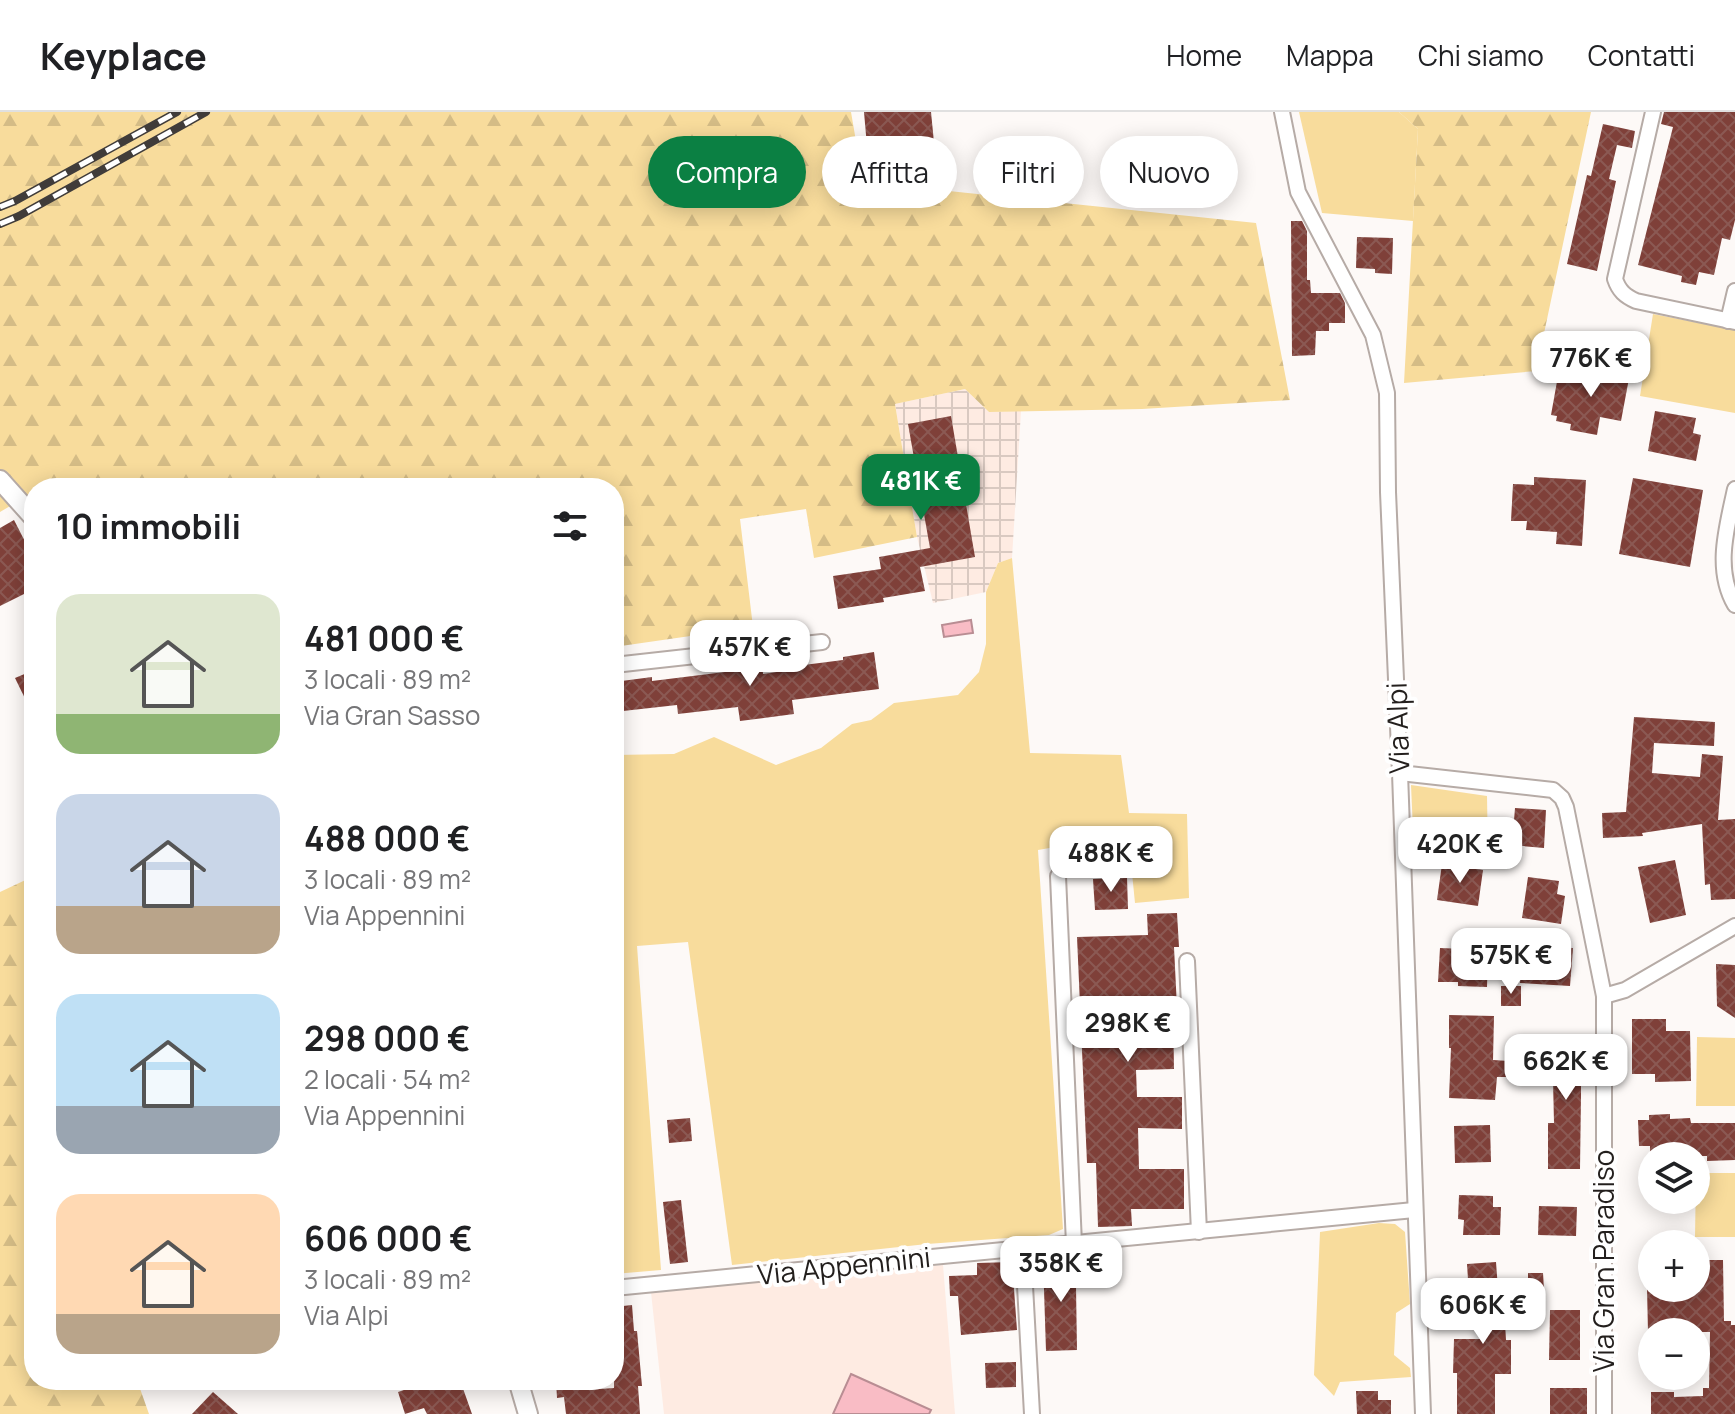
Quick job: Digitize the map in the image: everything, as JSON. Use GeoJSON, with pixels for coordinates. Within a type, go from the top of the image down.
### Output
{"type":"FeatureCollection","features":[{"type":"Feature","properties":{"kind":"street","name":"Via Alpi"},"geometry":{"type":"LineString","coordinates":[[1282,112],[1298,192],[1373,335],[1387,393],[1388,492],[1423,1414]]}},
{"type":"Feature","properties":{"kind":"street"},"geometry":{"type":"LineString","coordinates":[[1653,112],[1615,279],[1621,292],[1636,301],[1731,322],[1735,291]]}},
{"type":"Feature","properties":{"kind":"street"},"geometry":{"type":"LineString","coordinates":[[0,480],[24,507]]}},
{"type":"Feature","properties":{"kind":"street"},"geometry":{"type":"LineString","coordinates":[[1735,489],[1726,533],[1724,563],[1725,585],[1735,605]]}},
{"type":"Feature","properties":{"kind":"street"},"geometry":{"type":"LineString","coordinates":[[624,664],[822,642]]}},
{"type":"Feature","properties":{"kind":"street","name":"Via Gran Paradiso"},"geometry":{"type":"LineString","coordinates":[[1400,773],[1553,790],[1566,807],[1604,996],[1604,1414]]}},
{"type":"Feature","properties":{"kind":"street"},"geometry":{"type":"LineString","coordinates":[[1058,876],[1074,1244]]}},
{"type":"Feature","properties":{"kind":"street"},"geometry":{"type":"LineString","coordinates":[[1604,996],[1625,990],[1735,926]]}},
{"type":"Feature","properties":{"kind":"street"},"geometry":{"type":"LineString","coordinates":[[1187,961],[1199,1232]]}},
{"type":"Feature","properties":{"kind":"street","name":"Via Appennini"},"geometry":{"type":"LineString","coordinates":[[624,1287],[1414,1210]]}},
{"type":"Feature","properties":{"kind":"street"},"geometry":{"type":"LineString","coordinates":[[1023,1249],[1032,1414]]}},
{"type":"Feature","properties":{"kind":"street"},"geometry":{"type":"LineString","coordinates":[[521,1390],[528,1414]]}},
{"type":"Feature","properties":{"kind":"shaded area"},"geometry":{"type":"Polygon","coordinates":[[[965,389],[989,412],[1021,411],[1012,558],[998,563],[986,592],[933,603],[917,537],[895,404],[965,389]]]}},
{"type":"Feature","properties":{"kind":"shaded area"},"geometry":{"type":"Polygon","coordinates":[[[971,620],[973,633],[944,637],[942,625],[971,620]]]}},
{"type":"Feature","properties":{"kind":"shaded area"},"geometry":{"type":"Polygon","coordinates":[[[943,1265],[955,1414],[664,1414],[651,1292],[943,1265]]]}},
{"type":"Feature","properties":{"kind":"shaded area"},"geometry":{"type":"Polygon","coordinates":[[[851,1374],[931,1410],[929,1414],[833,1414],[851,1374]]]}},
{"type":"Feature","properties":{"kind":"green space"},"geometry":{"type":"Polygon","coordinates":[[[0,112],[851,112],[855,136],[822,136],[822,208],[957,208],[957,192],[973,193],[973,208],[1084,208],[1084,205],[1256,223],[1290,400],[1142,409],[989,412],[965,389],[895,404],[917,537],[814,558],[806,509],[740,519],[753,627],[624,646],[624,478],[24,478],[24,498],[0,512],[0,112]]]}},
{"type":"Feature","properties":{"kind":"green space"},"geometry":{"type":"Polygon","coordinates":[[[1299,112],[1399,112],[1418,129],[1413,221],[1322,213],[1299,112]]]}},
{"type":"Feature","properties":{"kind":"green space"},"geometry":{"type":"Polygon","coordinates":[[[1399,112],[1591,112],[1536,371],[1404,383],[1418,129],[1399,112]]]}},
{"type":"Feature","properties":{"kind":"green space"},"geometry":{"type":"Polygon","coordinates":[[[1653,314],[1735,330],[1735,413],[1640,396],[1653,314]]]}},
{"type":"Feature","properties":{"kind":"green space"},"geometry":{"type":"Polygon","coordinates":[[[1012,558],[1030,753],[1121,755],[1129,813],[1187,814],[1189,898],[1135,903],[1129,843],[1067,845],[1038,850],[1063,1229],[1049,1235],[927,1244],[732,1265],[688,942],[637,946],[661,1270],[624,1273],[624,755],[674,754],[714,737],[776,765],[821,748],[852,724],[871,720],[894,703],[958,695],[979,672],[986,644],[986,592],[998,563],[1012,558]]]}},
{"type":"Feature","properties":{"kind":"green space"},"geometry":{"type":"Polygon","coordinates":[[[1411,785],[1487,796],[1488,859],[1414,852],[1411,785]]]}},
{"type":"Feature","properties":{"kind":"green space"},"geometry":{"type":"Polygon","coordinates":[[[24,881],[24,1390],[141,1390],[149,1414],[0,1414],[0,892],[24,881]]]}},
{"type":"Feature","properties":{"kind":"green space"},"geometry":{"type":"Polygon","coordinates":[[[1697,1037],[1735,1038],[1735,1106],[1696,1106],[1697,1037]]]}},
{"type":"Feature","properties":{"kind":"green space"},"geometry":{"type":"Polygon","coordinates":[[[1710,1173],[1735,1173],[1735,1237],[1710,1237],[1710,1230],[1695,1230],[1695,1214],[1710,1214],[1710,1173]]]}},
{"type":"Feature","properties":{"kind":"green space"},"geometry":{"type":"Polygon","coordinates":[[[1379,1223],[1395,1224],[1405,1232],[1410,1304],[1396,1313],[1394,1355],[1410,1368],[1411,1377],[1340,1382],[1334,1396],[1314,1375],[1320,1232],[1379,1223]]]}},
{"type":"Feature","properties":{"kind":"building"},"geometry":{"type":"Polygon","coordinates":[[[864,112],[931,112],[933,136],[866,136],[864,112]]]}},
{"type":"Feature","properties":{"kind":"building"},"geometry":{"type":"Polygon","coordinates":[[[1664,112],[1735,112],[1735,220],[1730,240],[1722,238],[1714,275],[1699,272],[1696,285],[1681,282],[1682,276],[1638,265],[1673,127],[1661,124],[1664,112]]]}},
{"type":"Feature","properties":{"kind":"building"},"geometry":{"type":"Polygon","coordinates":[[[1603,124],[1635,131],[1632,148],[1617,145],[1609,179],[1616,181],[1597,271],[1567,264],[1587,175],[1591,176],[1603,124]]]}},
{"type":"Feature","properties":{"kind":"building"},"geometry":{"type":"Polygon","coordinates":[[[1291,221],[1302,221],[1307,231],[1307,280],[1310,280],[1311,293],[1340,293],[1345,303],[1345,323],[1329,323],[1329,331],[1316,331],[1315,355],[1292,356],[1291,221]]]}},
{"type":"Feature","properties":{"kind":"building"},"geometry":{"type":"Polygon","coordinates":[[[1357,237],[1393,238],[1392,274],[1356,268],[1357,237]]]}},
{"type":"Feature","properties":{"kind":"building"},"geometry":{"type":"Polygon","coordinates":[[[1590,366],[1630,373],[1621,421],[1600,417],[1597,435],[1570,430],[1571,424],[1556,421],[1557,416],[1551,415],[1558,376],[1588,377],[1590,366]]]}},
{"type":"Feature","properties":{"kind":"building"},"geometry":{"type":"Polygon","coordinates":[[[1655,411],[1696,418],[1693,433],[1701,435],[1696,461],[1648,451],[1655,411]]]}},
{"type":"Feature","properties":{"kind":"building"},"geometry":{"type":"Polygon","coordinates":[[[951,416],[975,557],[920,567],[925,591],[883,598],[884,602],[838,609],[833,576],[881,569],[879,557],[930,548],[908,424],[951,416]]]}},
{"type":"Feature","properties":{"kind":"building"},"geometry":{"type":"Polygon","coordinates":[[[1534,477],[1586,480],[1582,546],[1556,544],[1557,532],[1526,530],[1527,521],[1511,521],[1513,484],[1534,485],[1534,477]]]}},
{"type":"Feature","properties":{"kind":"building"},"geometry":{"type":"Polygon","coordinates":[[[1633,478],[1703,490],[1690,567],[1619,554],[1633,478]]]}},
{"type":"Feature","properties":{"kind":"building"},"geometry":{"type":"Polygon","coordinates":[[[14,520],[24,540],[24,594],[0,606],[0,528],[14,520]]]}},
{"type":"Feature","properties":{"kind":"building"},"geometry":{"type":"Polygon","coordinates":[[[874,652],[879,689],[792,700],[794,714],[740,721],[738,707],[678,714],[677,705],[624,711],[624,681],[652,677],[652,681],[733,671],[733,665],[762,661],[763,674],[843,660],[843,657],[874,652]]]}},
{"type":"Feature","properties":{"kind":"building"},"geometry":{"type":"Polygon","coordinates":[[[24,674],[24,696],[15,678],[24,674]]]}},
{"type":"Feature","properties":{"kind":"building"},"geometry":{"type":"Polygon","coordinates":[[[1634,717],[1715,722],[1714,746],[1654,743],[1652,773],[1700,777],[1702,754],[1723,756],[1718,820],[1735,819],[1735,899],[1711,900],[1710,884],[1705,885],[1702,824],[1642,833],[1643,836],[1603,838],[1602,813],[1626,812],[1634,717]]]}},
{"type":"Feature","properties":{"kind":"building"},"geometry":{"type":"Polygon","coordinates":[[[1515,808],[1546,810],[1544,848],[1512,845],[1515,808]]]}},
{"type":"Feature","properties":{"kind":"building"},"geometry":{"type":"Polygon","coordinates":[[[1675,860],[1686,915],[1650,923],[1638,867],[1675,860]]]}},
{"type":"Feature","properties":{"kind":"building"},"geometry":{"type":"Polygon","coordinates":[[[1442,864],[1483,870],[1478,906],[1437,900],[1442,864]]]}},
{"type":"Feature","properties":{"kind":"building"},"geometry":{"type":"Polygon","coordinates":[[[1528,877],[1559,881],[1557,894],[1565,896],[1561,924],[1522,918],[1528,877]]]}},
{"type":"Feature","properties":{"kind":"building"},"geometry":{"type":"Polygon","coordinates":[[[1127,878],[1128,909],[1095,910],[1093,879],[1127,878]]]}},
{"type":"Feature","properties":{"kind":"building"},"geometry":{"type":"Polygon","coordinates":[[[1177,913],[1179,947],[1174,947],[1177,1008],[1173,1008],[1174,1069],[1136,1070],[1137,1097],[1182,1097],[1182,1129],[1138,1128],[1139,1169],[1184,1169],[1184,1209],[1131,1209],[1132,1226],[1098,1227],[1096,1163],[1087,1163],[1077,937],[1148,935],[1147,914],[1177,913]]]}},
{"type":"Feature","properties":{"kind":"building"},"geometry":{"type":"Polygon","coordinates":[[[1523,945],[1573,948],[1570,986],[1520,983],[1523,945]]]}},
{"type":"Feature","properties":{"kind":"building"},"geometry":{"type":"Polygon","coordinates":[[[1440,948],[1488,950],[1487,987],[1438,982],[1440,948]]]}},
{"type":"Feature","properties":{"kind":"building"},"geometry":{"type":"Polygon","coordinates":[[[1716,964],[1735,965],[1735,1018],[1717,1006],[1716,964]]]}},
{"type":"Feature","properties":{"kind":"building"},"geometry":{"type":"Polygon","coordinates":[[[1501,986],[1521,986],[1521,1006],[1501,1006],[1501,986]]]}},
{"type":"Feature","properties":{"kind":"building"},"geometry":{"type":"Polygon","coordinates":[[[1449,1015],[1494,1016],[1493,1060],[1509,1061],[1508,1077],[1497,1077],[1495,1100],[1449,1098],[1449,1015]]]}},
{"type":"Feature","properties":{"kind":"building"},"geometry":{"type":"Polygon","coordinates":[[[1632,1019],[1666,1019],[1666,1031],[1690,1031],[1691,1081],[1655,1082],[1655,1074],[1632,1074],[1632,1019]]]}},
{"type":"Feature","properties":{"kind":"building"},"geometry":{"type":"Polygon","coordinates":[[[1553,1034],[1580,1034],[1580,1044],[1584,1044],[1580,1169],[1548,1169],[1548,1123],[1554,1123],[1553,1080],[1549,1080],[1549,1048],[1553,1047],[1553,1034]]]}},
{"type":"Feature","properties":{"kind":"building"},"geometry":{"type":"Polygon","coordinates":[[[1670,1114],[1670,1119],[1690,1118],[1691,1123],[1735,1123],[1735,1160],[1710,1161],[1710,1142],[1639,1142],[1638,1120],[1649,1120],[1649,1115],[1670,1114]]]}},
{"type":"Feature","properties":{"kind":"building"},"geometry":{"type":"Polygon","coordinates":[[[690,1118],[692,1141],[669,1143],[667,1120],[690,1118]]]}},
{"type":"Feature","properties":{"kind":"building"},"geometry":{"type":"Polygon","coordinates":[[[1490,1125],[1491,1162],[1455,1163],[1454,1126],[1490,1125]]]}},
{"type":"Feature","properties":{"kind":"building"},"geometry":{"type":"Polygon","coordinates":[[[1459,1195],[1493,1196],[1493,1207],[1501,1207],[1500,1235],[1463,1235],[1464,1220],[1458,1219],[1459,1195]]]}},
{"type":"Feature","properties":{"kind":"building"},"geometry":{"type":"Polygon","coordinates":[[[681,1200],[688,1262],[670,1264],[663,1202],[681,1200]]]}},
{"type":"Feature","properties":{"kind":"building"},"geometry":{"type":"Polygon","coordinates":[[[1539,1206],[1577,1207],[1576,1236],[1538,1235],[1539,1206]]]}},
{"type":"Feature","properties":{"kind":"building"},"geometry":{"type":"Polygon","coordinates":[[[1076,1257],[1077,1350],[1046,1351],[1043,1259],[1076,1257]]]}},
{"type":"Feature","properties":{"kind":"building"},"geometry":{"type":"Polygon","coordinates":[[[1710,1260],[1723,1260],[1724,1321],[1735,1325],[1735,1414],[1651,1414],[1651,1392],[1674,1392],[1674,1397],[1703,1396],[1703,1390],[1710,1390],[1710,1318],[1648,1318],[1647,1302],[1710,1302],[1710,1260]]]}},
{"type":"Feature","properties":{"kind":"building"},"geometry":{"type":"Polygon","coordinates":[[[1012,1262],[1017,1330],[961,1335],[958,1296],[950,1296],[949,1276],[977,1275],[977,1263],[1012,1262]]]}},
{"type":"Feature","properties":{"kind":"building"},"geometry":{"type":"Polygon","coordinates":[[[1496,1262],[1498,1289],[1503,1289],[1506,1340],[1511,1340],[1511,1374],[1495,1374],[1495,1414],[1457,1414],[1454,1339],[1481,1339],[1479,1294],[1469,1295],[1467,1264],[1496,1262]]]}},
{"type":"Feature","properties":{"kind":"building"},"geometry":{"type":"Polygon","coordinates":[[[1528,1273],[1543,1273],[1544,1290],[1528,1290],[1528,1273]]]}},
{"type":"Feature","properties":{"kind":"building"},"geometry":{"type":"Polygon","coordinates":[[[632,1305],[634,1331],[637,1331],[642,1386],[638,1386],[640,1414],[566,1414],[564,1397],[557,1398],[557,1390],[624,1390],[624,1306],[632,1305]]]}},
{"type":"Feature","properties":{"kind":"building"},"geometry":{"type":"Polygon","coordinates":[[[1550,1310],[1580,1310],[1580,1360],[1549,1360],[1550,1310]]]}},
{"type":"Feature","properties":{"kind":"building"},"geometry":{"type":"Polygon","coordinates":[[[1016,1362],[1016,1387],[986,1388],[985,1363],[1016,1362]]]}},
{"type":"Feature","properties":{"kind":"building"},"geometry":{"type":"Polygon","coordinates":[[[1550,1388],[1587,1388],[1587,1414],[1550,1414],[1550,1388]]]}},
{"type":"Feature","properties":{"kind":"building"},"geometry":{"type":"Polygon","coordinates":[[[464,1390],[472,1414],[427,1414],[424,1408],[405,1414],[398,1392],[464,1390]]]}},
{"type":"Feature","properties":{"kind":"building"},"geometry":{"type":"Polygon","coordinates":[[[1356,1391],[1378,1391],[1378,1400],[1391,1400],[1391,1414],[1357,1414],[1356,1391]]]}},
{"type":"Feature","properties":{"kind":"building"},"geometry":{"type":"Polygon","coordinates":[[[213,1392],[238,1414],[192,1414],[213,1392]]]}},
{"type":"Feature","properties":{"kind":"railway"},"geometry":{"type":"LineString","coordinates":[[0,207],[177,112]]}},
{"type":"Feature","properties":{"kind":"railway"},"geometry":{"type":"LineString","coordinates":[[0,224],[206,112]]}}]}
